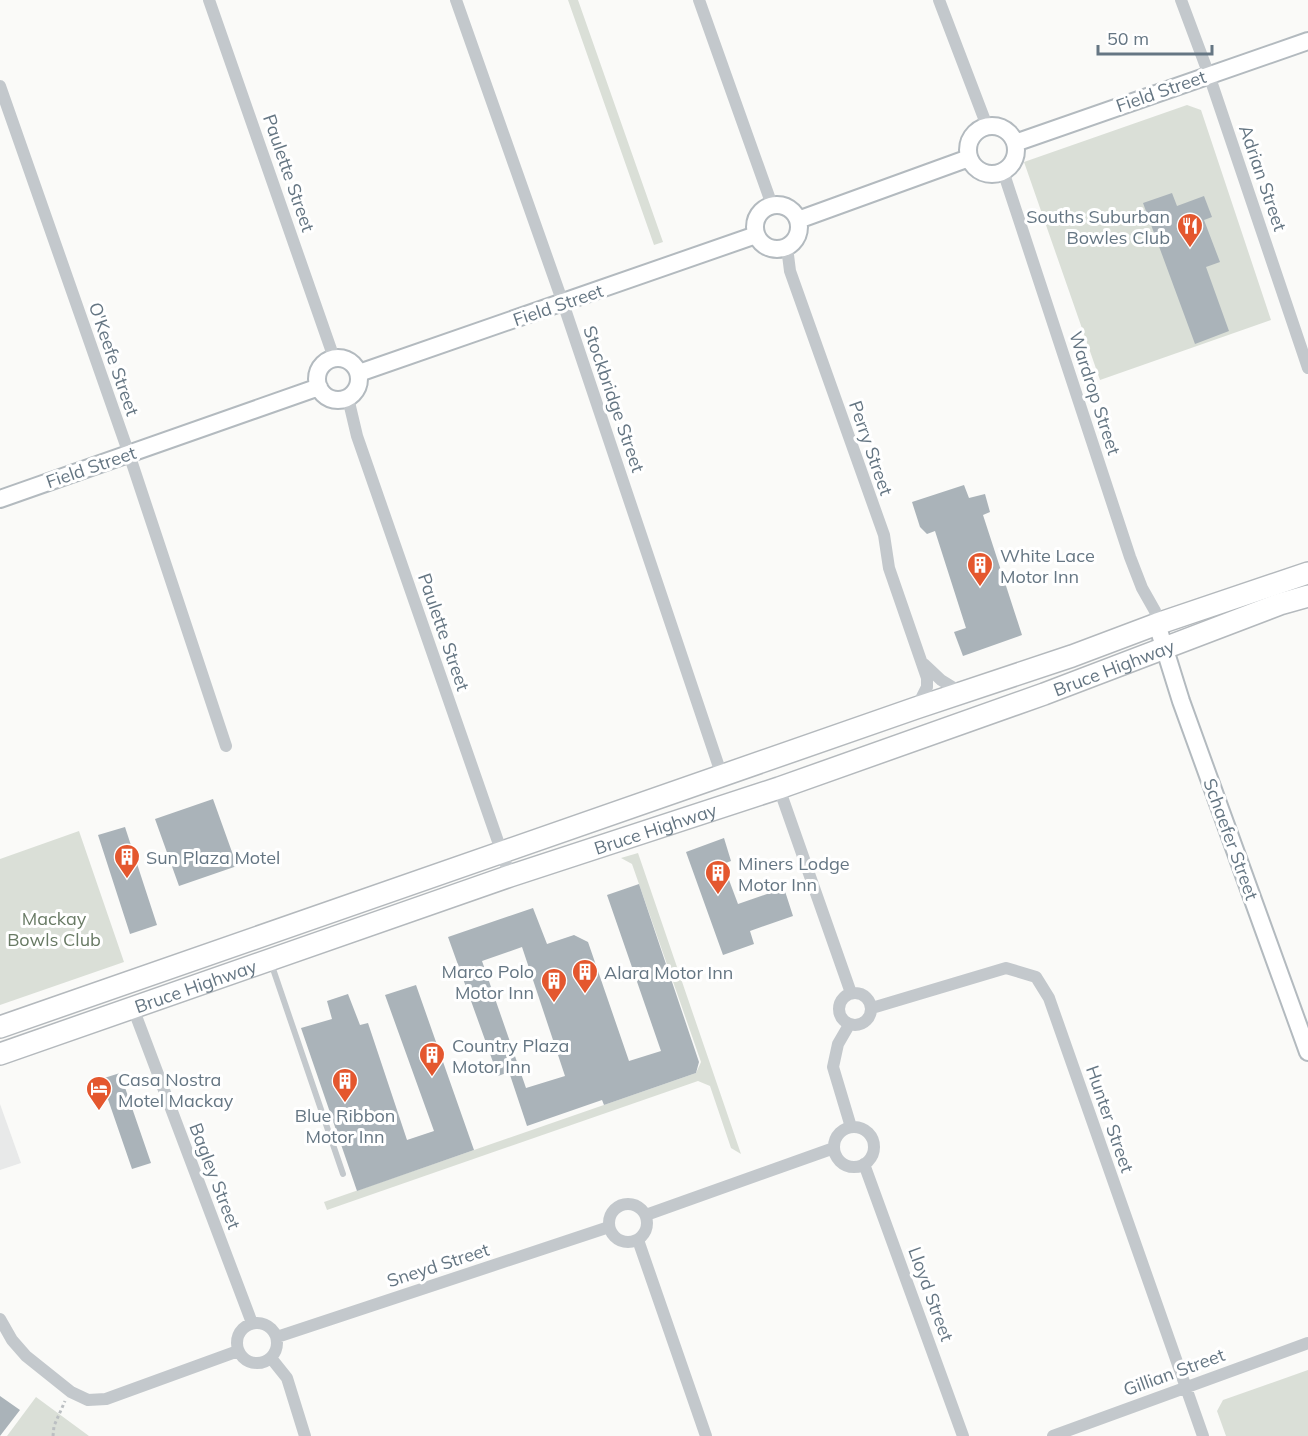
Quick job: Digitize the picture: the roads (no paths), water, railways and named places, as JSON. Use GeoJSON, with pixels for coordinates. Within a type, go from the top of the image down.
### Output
{"type":"FeatureCollection","features":[{"type":"Feature","properties":{"kind":"highway","name":"Bruce Highway"},"geometry":{"type":"LineString","coordinates":[[0,1027],[1308,573]]}},
{"type":"Feature","properties":{"kind":"highway","name":"Bruce Highway"},"geometry":{"type":"LineString","coordinates":[[0,1053],[510,876],[779,788],[1044,694],[1280,604],[1308,596]]}},
{"type":"Feature","properties":{"kind":"highway"},"geometry":{"type":"LineString","coordinates":[[0,1042],[71,1018],[125,1010]]}},
{"type":"Feature","properties":{"kind":"street","name":"Paulette Street"},"geometry":{"type":"LineString","coordinates":[[209,0],[334,358]]}},
{"type":"Feature","properties":{"kind":"street","name":"Stockbridge Street"},"geometry":{"type":"LineString","coordinates":[[456,0],[563,303],[722,776]]}},
{"type":"Feature","properties":{"kind":"street"},"geometry":{"type":"LineString","coordinates":[[699,0],[772,205]]}},
{"type":"Feature","properties":{"kind":"street"},"geometry":{"type":"LineString","coordinates":[[939,0],[987,126]]}},
{"type":"Feature","properties":{"kind":"street","name":"Adrian Street"},"geometry":{"type":"LineString","coordinates":[[1181,0],[1209,75],[1308,368]]}},
{"type":"Feature","properties":{"kind":"street","name":"Field Street"},"geometry":{"type":"LineString","coordinates":[[1015,143],[1308,41]]}},
{"type":"Feature","properties":{"kind":"street","name":"O'Keefe Street"},"geometry":{"type":"LineString","coordinates":[[0,86],[129,454],[226,746]]}},
{"type":"Feature","properties":{"kind":"street"},"geometry":{"type":"LineString","coordinates":[[987,126],[1004,129],[1015,143],[1013,160],[1003,171],[989,174],[980,171],[969,158],[968,145],[976,131],[987,126]]}},
{"type":"Feature","properties":{"kind":"street"},"geometry":{"type":"LineString","coordinates":[[798,220],[969,158]]}},
{"type":"Feature","properties":{"kind":"street","name":"Wardrop Street"},"geometry":{"type":"LineString","coordinates":[[1003,171],[1130,557],[1142,588],[1155,611],[1157,624]]}},
{"type":"Feature","properties":{"kind":"street"},"geometry":{"type":"LineString","coordinates":[[772,205],[788,207],[798,220],[800,229],[797,237],[787,247],[775,249],[766,247],[756,235],[754,223],[757,215],[762,209],[772,205]]}},
{"type":"Feature","properties":{"kind":"street","name":"Field Street"},"geometry":{"type":"LineString","coordinates":[[359,373],[756,235]]}},
{"type":"Feature","properties":{"kind":"street","name":"Perry Street"},"geometry":{"type":"LineString","coordinates":[[787,247],[790,271],[884,535],[889,568],[927,678],[927,687],[916,708]]}},
{"type":"Feature","properties":{"kind":"street"},"geometry":{"type":"LineString","coordinates":[[334,358],[349,360],[359,373],[358,388],[348,398],[337,400],[328,398],[317,382],[320,368],[325,362],[334,358]]}},
{"type":"Feature","properties":{"kind":"street","name":"Field Street"},"geometry":{"type":"LineString","coordinates":[[0,499],[319,387]]}},
{"type":"Feature","properties":{"kind":"street","name":"Paulette Street"},"geometry":{"type":"LineString","coordinates":[[348,398],[357,436],[510,876]]}},
{"type":"Feature","properties":{"kind":"street","name":"Schaefer Street"},"geometry":{"type":"LineString","coordinates":[[1157,624],[1181,701],[1308,1052]]}},
{"type":"Feature","properties":{"kind":"street","name":"Perry Street"},"geometry":{"type":"LineString","coordinates":[[921,661],[941,680],[962,693]]}},
{"type":"Feature","properties":{"kind":"street"},"geometry":{"type":"LineString","coordinates":[[779,788],[851,993]]}},
{"type":"Feature","properties":{"kind":"street","name":"Hunter Street"},"geometry":{"type":"LineString","coordinates":[[872,1008],[1006,968],[1036,977],[1049,998],[1203,1436]]}},
{"type":"Feature","properties":{"kind":"street"},"geometry":{"type":"LineString","coordinates":[[851,993],[867,998],[872,1008],[866,1022],[855,1026],[849,1025],[840,1017],[839,1006],[842,1000],[851,993]]}},
{"type":"Feature","properties":{"kind":"street","name":"Bagley Street"},"geometry":{"type":"LineString","coordinates":[[125,1010],[252,1323]]}},
{"type":"Feature","properties":{"kind":"street"},"geometry":{"type":"LineString","coordinates":[[849,1025],[838,1044],[833,1067],[851,1127]]}},
{"type":"Feature","properties":{"kind":"street"},"geometry":{"type":"LineString","coordinates":[[851,1127],[865,1131],[872,1140],[873,1153],[864,1164],[857,1167],[847,1166],[839,1161],[834,1148],[840,1132],[851,1127]]}},
{"type":"Feature","properties":{"kind":"street"},"geometry":{"type":"LineString","coordinates":[[646,1215],[834,1148]]}},
{"type":"Feature","properties":{"kind":"street","name":"Lloyd Street"},"geometry":{"type":"LineString","coordinates":[[864,1164],[963,1436]]}},
{"type":"Feature","properties":{"kind":"street"},"geometry":{"type":"LineString","coordinates":[[631,1204],[637,1206],[646,1215],[648,1224],[646,1231],[638,1240],[622,1242],[609,1227],[612,1213],[622,1205],[631,1204]]}},
{"type":"Feature","properties":{"kind":"street","name":"Sneyd Street"},"geometry":{"type":"LineString","coordinates":[[277,1337],[609,1227]]}},
{"type":"Feature","properties":{"kind":"street"},"geometry":{"type":"LineString","coordinates":[[638,1240],[706,1436]]}},
{"type":"Feature","properties":{"kind":"street"},"geometry":{"type":"LineString","coordinates":[[0,1319],[12,1340],[26,1356],[70,1392],[88,1400],[106,1399],[238,1351]]}},
{"type":"Feature","properties":{"kind":"street"},"geometry":{"type":"LineString","coordinates":[[252,1323],[268,1325],[277,1337],[278,1345],[271,1358],[262,1363],[255,1363],[242,1357],[238,1351],[239,1332],[252,1323]]}},
{"type":"Feature","properties":{"kind":"street","name":"Gillian Street"},"geometry":{"type":"LineString","coordinates":[[1053,1436],[1308,1343]]}},
{"type":"Feature","properties":{"kind":"street"},"geometry":{"type":"LineString","coordinates":[[271,1358],[287,1378],[305,1436]]}},
{"type":"Feature","properties":{"kind":"lane"},"geometry":{"type":"LineString","coordinates":[[270,960],[343,1174]]}},
{"type":"Feature","properties":{"kind":"place","name":"Souths Suburban Bowles Club"},"geometry":{"type":"Point","coordinates":[1190,249]}},
{"type":"Feature","properties":{"kind":"place","name":"White Lace Motor Inn"},"geometry":{"type":"Point","coordinates":[980,588]}},
{"type":"Feature","properties":{"kind":"place","name":"Sun Plaza Motel"},"geometry":{"type":"Point","coordinates":[127,880]}},
{"type":"Feature","properties":{"kind":"place","name":"Miners Lodge Motor Inn"},"geometry":{"type":"Point","coordinates":[718,896]}},
{"type":"Feature","properties":{"kind":"place","name":"Alara Motor Inn"},"geometry":{"type":"Point","coordinates":[585,995]}},
{"type":"Feature","properties":{"kind":"place","name":"Marco Polo Motor Inn"},"geometry":{"type":"Point","coordinates":[554,1004]}},
{"type":"Feature","properties":{"kind":"place","name":"Country Plaza Motor Inn"},"geometry":{"type":"Point","coordinates":[432,1078]}},
{"type":"Feature","properties":{"kind":"place","name":"Blue Ribbon Motor Inn"},"geometry":{"type":"Point","coordinates":[345,1104]}},
{"type":"Feature","properties":{"kind":"place","name":"Casa Nostra Motel Mackay"},"geometry":{"type":"Point","coordinates":[99,1112]}},
{"type":"Feature","properties":{"kind":"park label","name":"Mackay Bowls Club"},"geometry":{"type":"Point","coordinates":[54,928]}}]}
